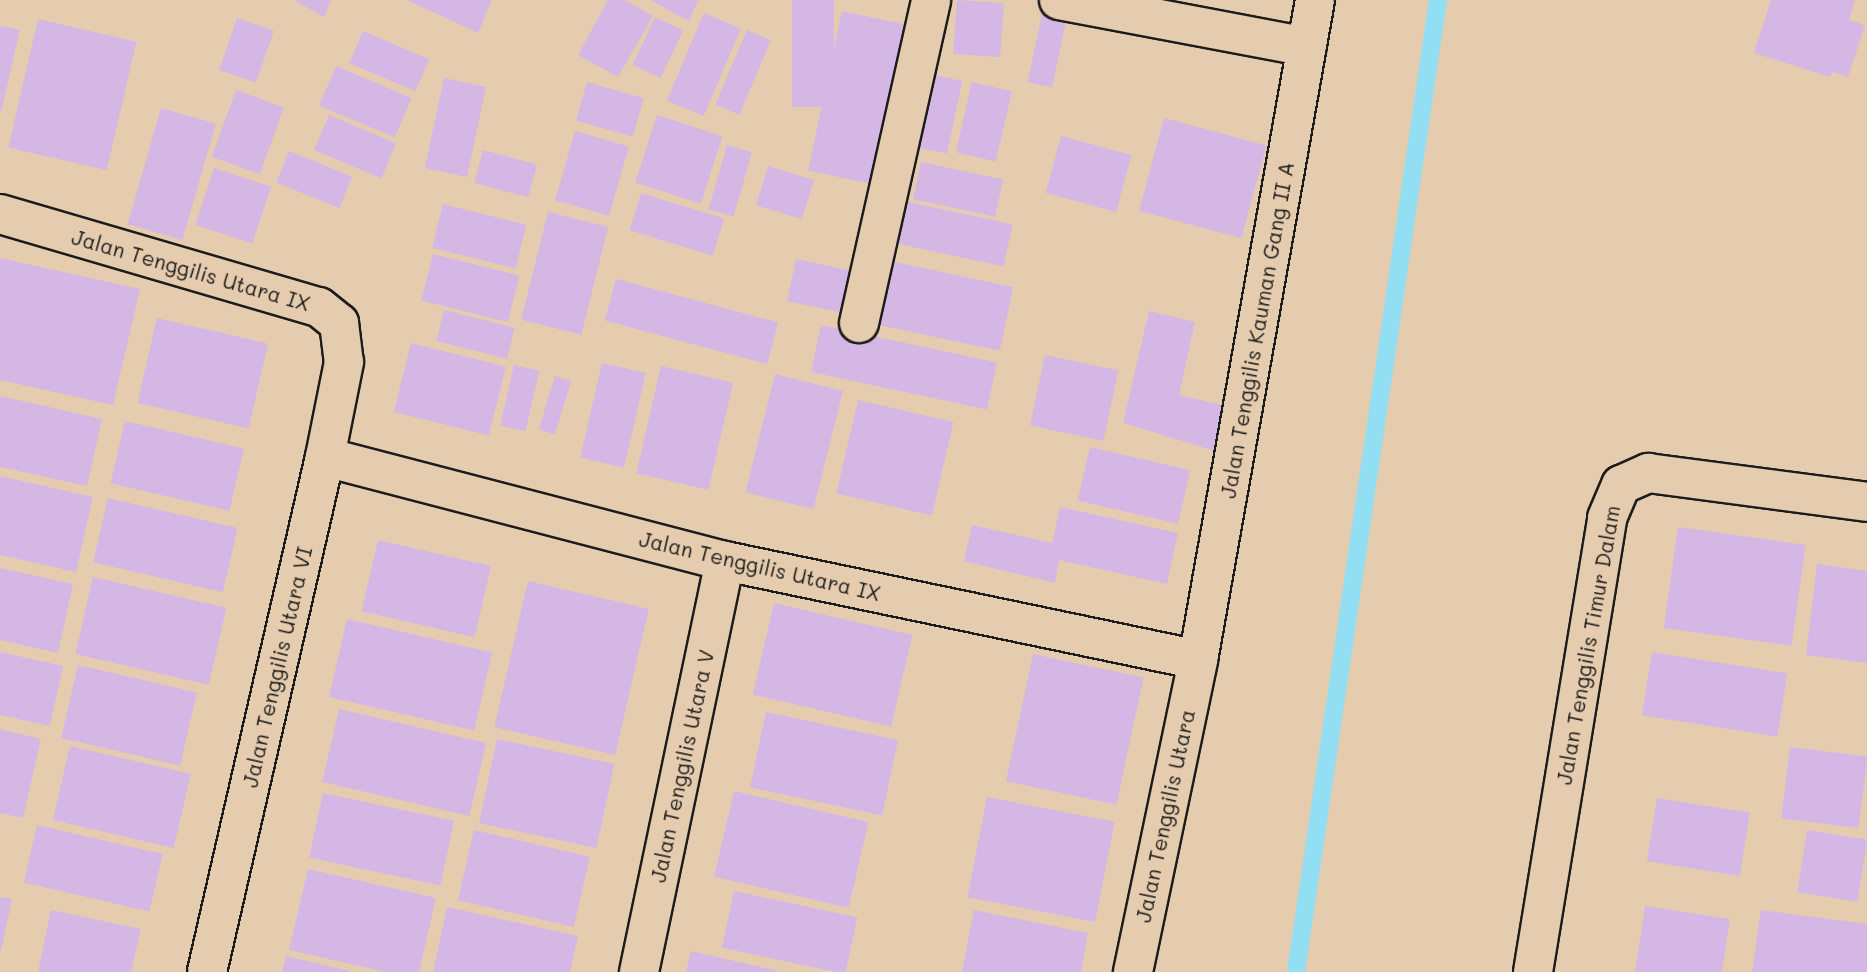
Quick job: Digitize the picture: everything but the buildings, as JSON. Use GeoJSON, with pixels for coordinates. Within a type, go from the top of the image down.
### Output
{"type":"FeatureCollection","features":[{"type":"Feature","properties":{"kind":"street"},"geometry":{"type":"LineString","coordinates":[[859,323],[931,0]]}},
{"type":"Feature","properties":{"kind":"street"},"geometry":{"type":"LineString","coordinates":[[1059,0],[1307,47]]}},
{"type":"Feature","properties":{"kind":"street","name":"Jalan Tenggilis Kauman Gang II A"},"geometry":{"type":"LineString","coordinates":[[1198,660],[1315,0]]}},
{"type":"Feature","properties":{"kind":"street","name":"Jalan Tenggilis Utara IX"},"geometry":{"type":"LineString","coordinates":[[0,214],[319,307],[339,323],[344,362]]}},
{"type":"Feature","properties":{"kind":"street","name":"Jalan Tenggilis Utara VI"},"geometry":{"type":"LineString","coordinates":[[207,972],[325,457],[344,362]]}},
{"type":"Feature","properties":{"kind":"street","name":"Jalan Tenggilis Utara IX"},"geometry":{"type":"LineString","coordinates":[[325,457],[725,561],[1198,660]]}},
{"type":"Feature","properties":{"kind":"street","name":"Jalan Tenggilis Timur Dalam"},"geometry":{"type":"LineString","coordinates":[[1533,972],[1607,518],[1620,485],[1648,473],[1867,502]]}},
{"type":"Feature","properties":{"kind":"street","name":"Jalan Tenggilis Utara V"},"geometry":{"type":"LineString","coordinates":[[639,972],[725,561]]}},
{"type":"Feature","properties":{"kind":"street","name":"Jalan Tenggilis Utara"},"geometry":{"type":"LineString","coordinates":[[1133,972],[1198,660]]}},
{"type":"Feature","properties":{"kind":"waterway"},"geometry":{"type":"LineString","coordinates":[[1296,972],[1438,0]]}}]}
